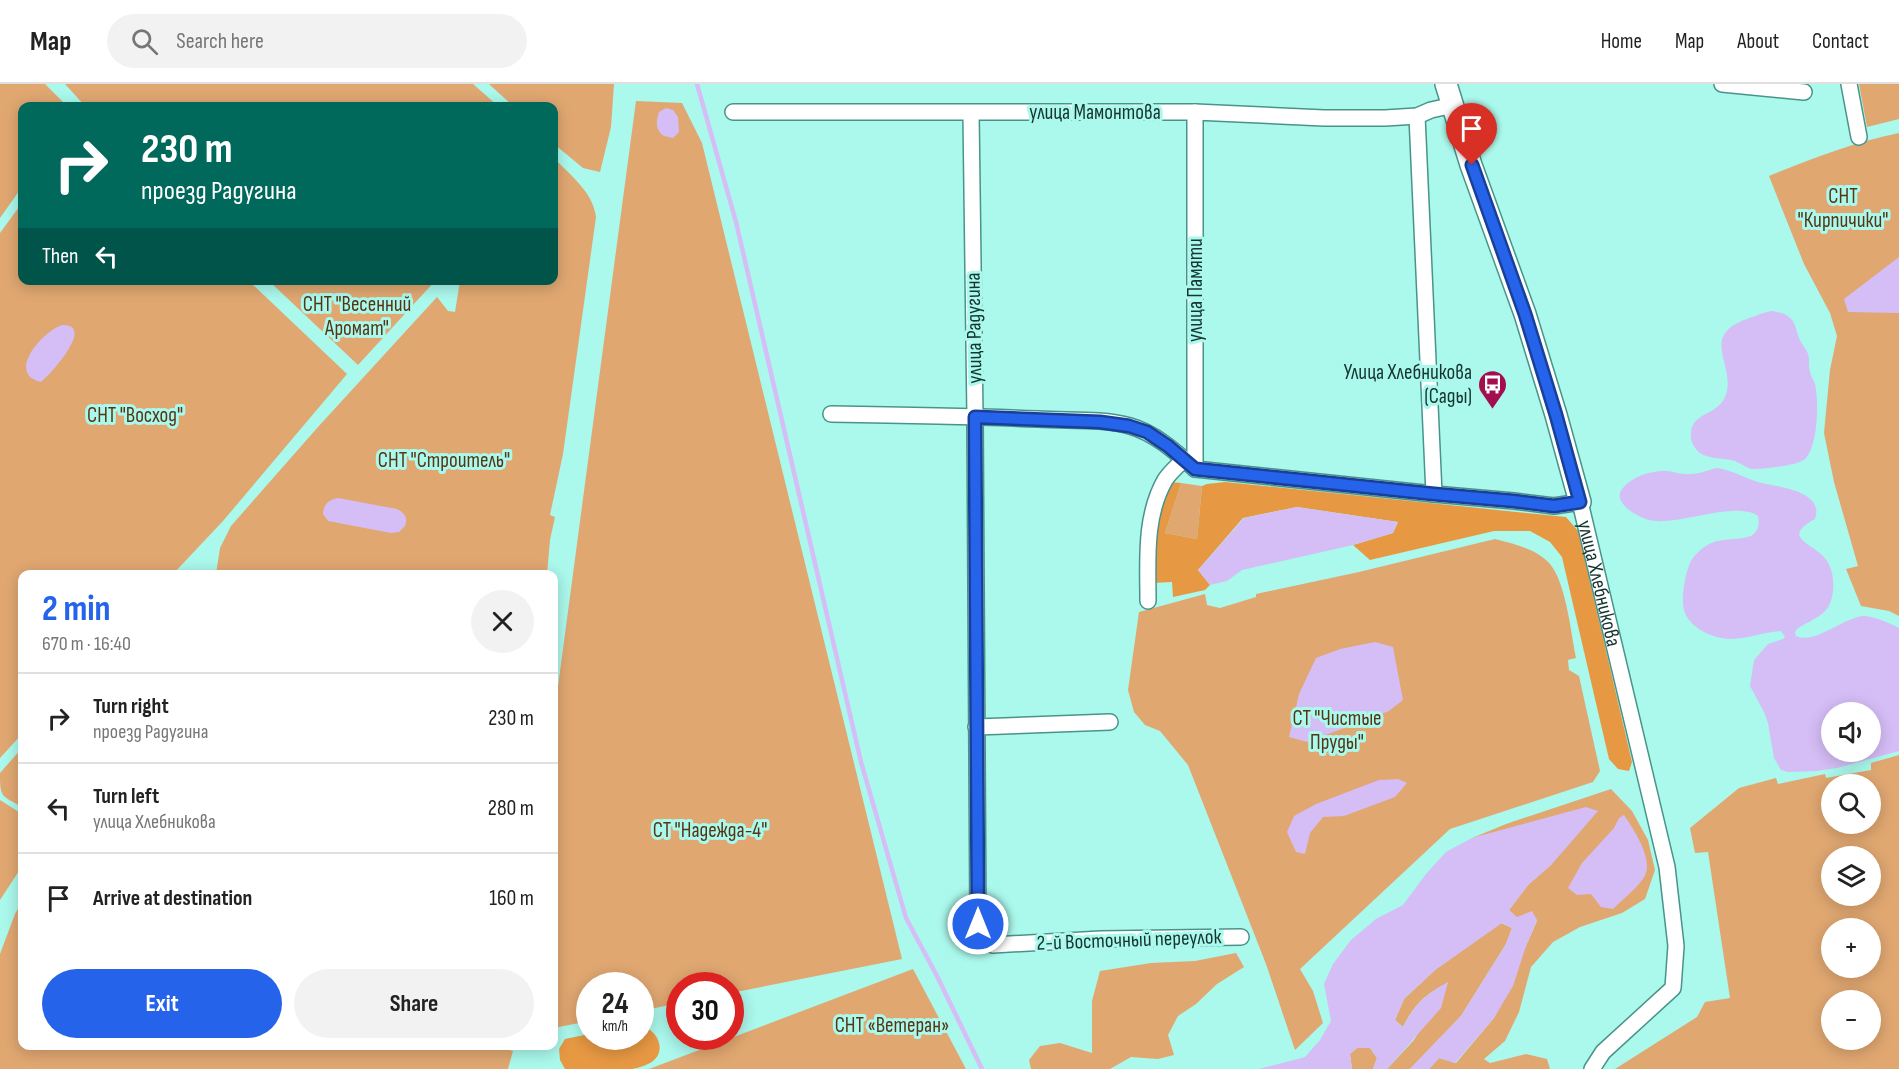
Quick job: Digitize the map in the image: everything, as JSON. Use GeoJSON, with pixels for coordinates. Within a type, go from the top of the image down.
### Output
{"type":"FeatureCollection","features":[{"type":"Feature","properties":{"kind":"street","name":"улица Хлебникова"},"geometry":{"type":"LineString","coordinates":[[1446,84],[1525,314],[1556,415],[1580,502],[1667,867],[1676,946],[1673,988],[1603,1052],[1592,1069]]}},
{"type":"Feature","properties":{"kind":"street"},"geometry":{"type":"LineString","coordinates":[[1722,84],[1804,93]]}},
{"type":"Feature","properties":{"kind":"street"},"geometry":{"type":"LineString","coordinates":[[1850,84],[1859,136]]}},
{"type":"Feature","properties":{"kind":"street","name":"улица Мамонтова"},"geometry":{"type":"LineString","coordinates":[[733,112],[1195,112],[1324,118],[1417,116],[1454,105]]}},
{"type":"Feature","properties":{"kind":"street","name":"улица Памяти"},"geometry":{"type":"LineString","coordinates":[[1190,464],[1195,112]]}},
{"type":"Feature","properties":{"kind":"street","name":"улица Радугина"},"geometry":{"type":"LineString","coordinates":[[971,113],[978,924],[982,939]]}},
{"type":"Feature","properties":{"kind":"street"},"geometry":{"type":"LineString","coordinates":[[1417,116],[1434,494]]}},
{"type":"Feature","properties":{"kind":"street"},"geometry":{"type":"LineString","coordinates":[[831,414],[1100,422],[1129,426],[1147,432],[1190,464],[1434,494],[1554,506],[1580,502]]}},
{"type":"Feature","properties":{"kind":"street"},"geometry":{"type":"LineString","coordinates":[[1148,601],[1147,551],[1150,522],[1166,478],[1190,464]]}},
{"type":"Feature","properties":{"kind":"street"},"geometry":{"type":"LineString","coordinates":[[976,727],[1110,722]]}},
{"type":"Feature","properties":{"kind":"street","name":"2-й Восточный переулок"},"geometry":{"type":"LineString","coordinates":[[982,939],[993,945],[1101,939],[1241,937]]}},
{"type":"Feature","properties":{"kind":"green space"},"geometry":{"type":"Polygon","coordinates":[[[0,84],[45,84],[63,102],[18,102],[18,193],[0,218],[0,84]]]}},
{"type":"Feature","properties":{"kind":"green space"},"geometry":{"type":"Polygon","coordinates":[[[65,84],[473,84],[493,102],[81,102],[65,84]]]}},
{"type":"Feature","properties":{"kind":"green space"},"geometry":{"type":"Polygon","coordinates":[[[489,84],[614,84],[611,127],[600,172],[583,168],[558,147],[558,102],[509,102],[489,84]]]}},
{"type":"Feature","properties":{"kind":"green space"},"geometry":{"type":"Polygon","coordinates":[[[1859,84],[1899,84],[1899,119],[1867,127],[1859,84]]]}},
{"type":"Feature","properties":{"kind":"green space","name":"СТ \"Надежда-4\""},"geometry":{"type":"Polygon","coordinates":[[[636,101],[682,103],[702,143],[902,959],[744,990],[744,972],[666,972],[666,1006],[654,1008],[654,972],[576,972],[576,1024],[558,1027],[558,686],[636,101]]]}},
{"type":"Feature","properties":{"kind":"green space","name":"СНТ \"Кирпичики\""},"geometry":{"type":"Polygon","coordinates":[[[1899,133],[1899,616],[1889,611],[1861,606],[1846,569],[1858,566],[1834,482],[1824,433],[1830,370],[1837,336],[1830,313],[1804,264],[1769,176],[1849,146],[1899,133]]]}},
{"type":"Feature","properties":{"kind":"green space","name":"СНТ \"Строитель\""},"geometry":{"type":"Polygon","coordinates":[[[558,162],[586,192],[596,217],[563,454],[550,515],[555,517],[547,570],[217,570],[220,548],[231,526],[437,297],[448,311],[455,312],[459,285],[558,285],[558,162]]]}},
{"type":"Feature","properties":{"kind":"green space","name":"СНТ \"Восход\""},"geometry":{"type":"Polygon","coordinates":[[[18,208],[18,285],[253,285],[347,374],[223,521],[177,570],[18,570],[18,738],[0,758],[0,233],[18,208]]]}},
{"type":"Feature","properties":{"kind":"green space","name":"СНТ \"Весенний Аромат\""},"geometry":{"type":"Polygon","coordinates":[[[273,285],[431,285],[358,365],[273,285]]]}},
{"type":"Feature","properties":{"kind":"green space"},"geometry":{"type":"Polygon","coordinates":[[[1181,483],[1202,486],[1197,539],[1165,533],[1181,483]]]}},
{"type":"Feature","properties":{"kind":"green space","name":"СТ \"Чистые Пруды\""},"geometry":{"type":"Polygon","coordinates":[[[1495,539],[1539,554],[1556,572],[1567,609],[1576,658],[1568,660],[1569,670],[1579,676],[1600,771],[1593,782],[1450,829],[1300,969],[1313,991],[1323,1023],[1295,1050],[1266,964],[1188,765],[1160,731],[1145,725],[1134,712],[1128,690],[1139,612],[1205,594],[1207,605],[1220,608],[1256,597],[1256,594],[1495,539]]]}},
{"type":"Feature","properties":{"kind":"green space"},"geometry":{"type":"Polygon","coordinates":[[[18,753],[18,805],[1,792],[0,773],[18,753]]]}},
{"type":"Feature","properties":{"kind":"green space"},"geometry":{"type":"Polygon","coordinates":[[[1899,755],[1899,1069],[1615,1069],[1697,1017],[1705,1002],[1730,998],[1708,852],[1695,853],[1690,828],[1739,788],[1776,778],[1778,784],[1821,775],[1821,834],[1881,834],[1881,774],[1848,774],[1871,770],[1871,763],[1899,755]]]}},
{"type":"Feature","properties":{"kind":"green space"},"geometry":{"type":"Polygon","coordinates":[[[1611,789],[1632,811],[1648,840],[1655,870],[1645,899],[1622,913],[1580,927],[1553,942],[1531,967],[1519,1012],[1505,1041],[1484,1059],[1490,1063],[1526,1054],[1547,1059],[1550,1069],[1429,1069],[1439,1058],[1456,1063],[1494,1018],[1537,921],[1516,917],[1509,910],[1528,885],[1552,864],[1529,824],[1472,838],[1506,824],[1611,789]]]}},
{"type":"Feature","properties":{"kind":"green space"},"geometry":{"type":"Polygon","coordinates":[[[0,800],[18,811],[18,873],[0,900],[0,800]]]}},
{"type":"Feature","properties":{"kind":"green space"},"geometry":{"type":"Polygon","coordinates":[[[18,908],[18,1050],[509,1050],[513,1051],[508,1069],[0,1069],[0,954],[18,908]]]}},
{"type":"Feature","properties":{"kind":"green space"},"geometry":{"type":"Polygon","coordinates":[[[1501,923],[1512,928],[1506,944],[1461,1016],[1410,1069],[1387,1069],[1414,1040],[1448,983],[1421,1001],[1403,1027],[1395,1020],[1404,999],[1435,970],[1501,923]]]}},
{"type":"Feature","properties":{"kind":"green space"},"geometry":{"type":"Polygon","coordinates":[[[1236,953],[1244,967],[1217,984],[1196,1004],[1178,1016],[1168,1035],[1174,1055],[1158,1059],[1131,1057],[1110,1069],[1031,1069],[1029,1060],[1040,1046],[1060,1043],[1092,1053],[1092,1001],[1100,971],[1151,963],[1195,961],[1236,953]]]}},
{"type":"Feature","properties":{"kind":"green space","name":"СНТ «Ветеран»"},"geometry":{"type":"Polygon","coordinates":[[[913,969],[966,1069],[649,1069],[699,1050],[744,1050],[744,1033],[913,969]]]}},
{"type":"Feature","properties":{"kind":"green space"},"geometry":{"type":"Polygon","coordinates":[[[1357,1048],[1370,1048],[1377,1058],[1373,1069],[1352,1069],[1350,1054],[1357,1048]]]}},
{"type":"Feature","properties":{"kind":"shaded area"},"geometry":{"type":"Polygon","coordinates":[[[666,108],[673,110],[678,117],[679,132],[673,138],[661,134],[658,128],[659,112],[666,108]]]}},
{"type":"Feature","properties":{"kind":"shaded area"},"geometry":{"type":"Polygon","coordinates":[[[1899,257],[1899,313],[1848,312],[1844,299],[1899,257]]]}},
{"type":"Feature","properties":{"kind":"shaded area"},"geometry":{"type":"Polygon","coordinates":[[[1773,311],[1786,315],[1792,320],[1809,356],[1809,370],[1815,384],[1817,401],[1813,445],[1805,459],[1795,464],[1771,468],[1752,469],[1735,461],[1703,455],[1694,447],[1691,439],[1692,426],[1724,399],[1727,376],[1722,354],[1724,335],[1732,326],[1773,311]]]}},
{"type":"Feature","properties":{"kind":"shaded area"},"geometry":{"type":"Polygon","coordinates":[[[62,325],[71,327],[74,332],[68,350],[41,382],[31,378],[26,371],[31,353],[46,335],[62,325]]]}},
{"type":"Feature","properties":{"kind":"shaded area"},"geometry":{"type":"Polygon","coordinates":[[[1717,468],[1722,469],[1758,482],[1797,491],[1813,502],[1816,509],[1815,519],[1800,530],[1799,535],[1828,563],[1833,577],[1833,591],[1826,610],[1797,629],[1796,636],[1811,637],[1863,616],[1877,618],[1899,628],[1899,751],[1881,756],[1881,702],[1821,702],[1821,762],[1859,762],[1817,771],[1788,772],[1781,770],[1774,758],[1764,712],[1750,686],[1754,660],[1768,644],[1785,637],[1781,631],[1736,639],[1711,635],[1700,630],[1687,618],[1683,602],[1686,574],[1690,563],[1701,549],[1722,540],[1751,536],[1758,527],[1758,516],[1735,511],[1675,520],[1649,520],[1633,513],[1620,499],[1622,489],[1626,484],[1649,473],[1667,471],[1684,474],[1701,473],[1717,468]]]}},
{"type":"Feature","properties":{"kind":"shaded area"},"geometry":{"type":"Polygon","coordinates":[[[1170,482],[1181,483],[1165,533],[1197,539],[1202,486],[1225,482],[1566,517],[1578,531],[1632,762],[1629,771],[1618,769],[1609,759],[1562,557],[1550,542],[1530,531],[1494,531],[1370,560],[1353,545],[1393,533],[1398,522],[1297,507],[1243,518],[1198,570],[1210,585],[1205,590],[1173,597],[1172,582],[1152,583],[1159,510],[1170,482]]]}},
{"type":"Feature","properties":{"kind":"shaded area"},"geometry":{"type":"Polygon","coordinates":[[[338,498],[397,509],[405,516],[405,526],[399,532],[391,533],[328,521],[323,514],[324,508],[329,501],[338,498]]]}},
{"type":"Feature","properties":{"kind":"shaded area"},"geometry":{"type":"Polygon","coordinates":[[[1297,507],[1398,522],[1393,533],[1353,545],[1242,570],[1227,581],[1210,585],[1198,570],[1244,518],[1297,507]]]}},
{"type":"Feature","properties":{"kind":"shaded area"},"geometry":{"type":"Polygon","coordinates":[[[1375,642],[1393,647],[1403,700],[1389,711],[1307,742],[1289,737],[1299,694],[1316,658],[1340,649],[1375,642]]]}},
{"type":"Feature","properties":{"kind":"shaded area"},"geometry":{"type":"Polygon","coordinates":[[[1398,779],[1407,783],[1395,797],[1344,816],[1323,817],[1310,833],[1305,854],[1296,852],[1287,832],[1294,816],[1316,804],[1379,780],[1398,779]]]}},
{"type":"Feature","properties":{"kind":"shaded area"},"geometry":{"type":"Polygon","coordinates":[[[1586,807],[1598,811],[1552,864],[1528,885],[1509,910],[1517,917],[1532,911],[1537,920],[1513,986],[1494,1018],[1455,1063],[1439,1058],[1429,1069],[1410,1069],[1461,1016],[1506,944],[1512,928],[1502,923],[1435,970],[1404,999],[1395,1020],[1403,1027],[1421,1001],[1448,982],[1441,1008],[1387,1069],[1373,1069],[1377,1058],[1370,1048],[1357,1048],[1350,1054],[1352,1069],[1259,1069],[1305,1057],[1320,1040],[1331,1021],[1324,984],[1333,964],[1351,940],[1376,919],[1403,905],[1446,852],[1472,838],[1586,807]]]}},
{"type":"Feature","properties":{"kind":"shaded area"},"geometry":{"type":"Polygon","coordinates":[[[1624,815],[1642,846],[1647,864],[1646,872],[1636,887],[1613,909],[1601,907],[1591,894],[1577,895],[1568,888],[1582,863],[1624,815]]]}},
{"type":"Feature","properties":{"kind":"shaded area"},"geometry":{"type":"Polygon","coordinates":[[[654,1033],[660,1046],[653,1061],[632,1069],[565,1069],[560,1060],[559,1049],[565,1039],[576,1037],[576,1050],[654,1050],[654,1033]]]}},
{"type":"Feature","properties":{"kind":"waterway"},"geometry":{"type":"LineString","coordinates":[[697,84],[736,222],[861,762],[906,918],[982,1069]]}},
{"type":"Feature","properties":{"kind":"place","name":"Улица Хлебникова (Сады)"},"geometry":{"type":"Point","coordinates":[1493,410]}},
{"type":"Feature","properties":{"kind":"route"},"geometry":{"type":"LineString","coordinates":[[978,924],[975,417],[1100,422],[1129,426],[1147,432],[1195,469],[1554,506],[1580,502],[1525,314],[1472,165]]}}]}
